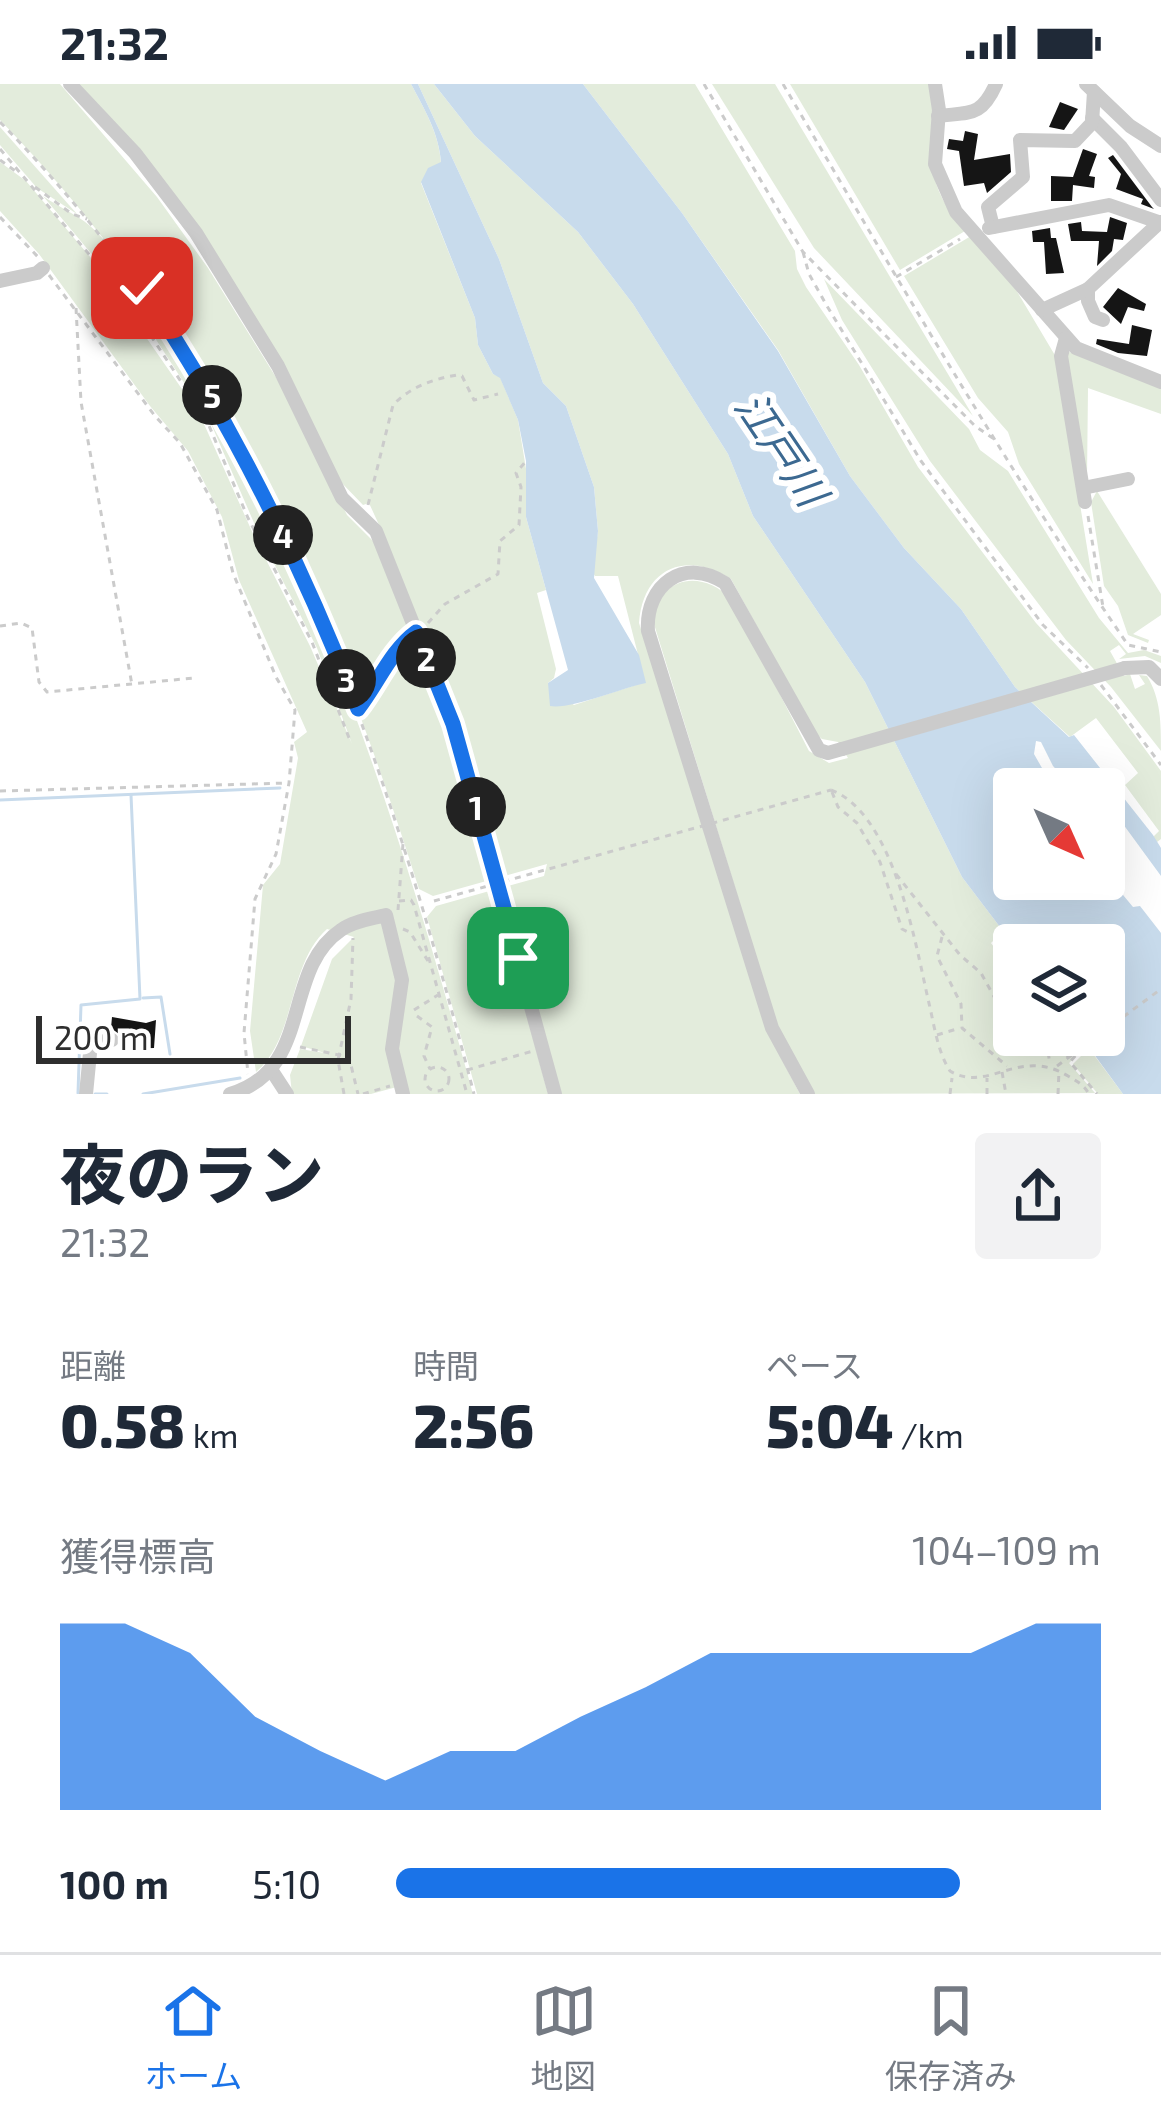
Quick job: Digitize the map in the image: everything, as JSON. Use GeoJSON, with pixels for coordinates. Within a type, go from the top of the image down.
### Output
{"type":"FeatureCollection","features":[{"type":"Feature","properties":{"kind":"street"},"geometry":{"type":"LineString","coordinates":[[70,84],[135,153],[196,233],[278,366],[342,498],[376,531],[453,724],[555,1094]]}},
{"type":"Feature","properties":{"kind":"street"},"geometry":{"type":"LineString","coordinates":[[935,84],[935,164],[945,192],[970,233],[1066,338],[1091,357],[1161,382]]}},
{"type":"Feature","properties":{"kind":"street"},"geometry":{"type":"LineString","coordinates":[[938,116],[978,112],[996,84]]}},
{"type":"Feature","properties":{"kind":"street"},"geometry":{"type":"LineString","coordinates":[[1096,87],[1108,106],[1161,146]]}},
{"type":"Feature","properties":{"kind":"street"},"geometry":{"type":"LineString","coordinates":[[993,227],[988,207],[1023,177],[1020,140],[1075,142],[1092,118],[1096,87]]}},
{"type":"Feature","properties":{"kind":"street"},"geometry":{"type":"LineString","coordinates":[[1092,118],[1161,200]]}},
{"type":"Feature","properties":{"kind":"street"},"geometry":{"type":"LineString","coordinates":[[970,233],[1109,205],[1160,223],[1088,289],[1042,310]]}},
{"type":"Feature","properties":{"kind":"street"},"geometry":{"type":"LineString","coordinates":[[0,281],[43,268]]}},
{"type":"Feature","properties":{"kind":"street"},"geometry":{"type":"LineString","coordinates":[[1088,289],[1095,317],[1103,320]]}},
{"type":"Feature","properties":{"kind":"street"},"geometry":{"type":"LineString","coordinates":[[1066,338],[1060,352],[1084,495],[1128,479]]}},
{"type":"Feature","properties":{"kind":"street"},"geometry":{"type":"LineString","coordinates":[[808,1094],[772,1028],[648,631],[651,598],[657,589],[690,572],[704,572],[724,583],[814,743],[828,753],[1125,668],[1149,667],[1161,679]]}},
{"type":"Feature","properties":{"kind":"street"},"geometry":{"type":"LineString","coordinates":[[230,1094],[250,1088],[272,1071],[325,945],[344,928],[394,918],[403,980],[392,1049],[403,1089]]}},
{"type":"Feature","properties":{"kind":"street"},"geometry":{"type":"LineString","coordinates":[[86,1094],[91,1043],[112,1040]]}},
{"type":"Feature","properties":{"kind":"street"},"geometry":{"type":"LineString","coordinates":[[272,1071],[287,1094]]}},
{"type":"Feature","properties":{"kind":"path"},"geometry":{"type":"LineString","coordinates":[[704,84],[803,252],[975,426],[998,442]]}},
{"type":"Feature","properties":{"kind":"path"},"geometry":{"type":"LineString","coordinates":[[783,84],[896,277],[1103,608],[1128,645],[1161,652]]}},
{"type":"Feature","properties":{"kind":"path"},"geometry":{"type":"LineString","coordinates":[[0,122],[89,219],[142,288],[219,407],[315,603],[405,844],[474,1094]]}},
{"type":"Feature","properties":{"kind":"path"},"geometry":{"type":"LineString","coordinates":[[0,148],[126,298],[207,421],[248,518],[312,642],[351,743]]}},
{"type":"Feature","properties":{"kind":"path"},"geometry":{"type":"LineString","coordinates":[[0,160],[72,214],[89,219]]}},
{"type":"Feature","properties":{"kind":"path"},"geometry":{"type":"LineString","coordinates":[[0,217],[37,256],[155,416],[181,442],[217,510],[233,573],[276,677],[296,710],[289,783],[275,854],[255,899],[244,1033],[250,1088]]}},
{"type":"Feature","properties":{"kind":"path"},"geometry":{"type":"LineString","coordinates":[[896,277],[970,233]]}},
{"type":"Feature","properties":{"kind":"path"},"geometry":{"type":"LineString","coordinates":[[803,252],[809,274],[921,461],[1043,625],[1083,662],[1161,765]]}},
{"type":"Feature","properties":{"kind":"path"},"geometry":{"type":"LineString","coordinates":[[76,306],[81,402],[132,685]]}},
{"type":"Feature","properties":{"kind":"path"},"geometry":{"type":"LineString","coordinates":[[362,517],[374,490],[376,464],[393,405],[399,398],[411,388],[458,375],[474,400],[498,394]]}},
{"type":"Feature","properties":{"kind":"path"},"geometry":{"type":"LineString","coordinates":[[358,709],[416,630],[432,621],[445,604],[498,574],[500,542],[519,525],[521,487],[516,473],[526,461]]}},
{"type":"Feature","properties":{"kind":"path"},"geometry":{"type":"LineString","coordinates":[[1084,495],[1103,608]]}},
{"type":"Feature","properties":{"kind":"path"},"geometry":{"type":"LineString","coordinates":[[0,626],[21,623],[32,628],[39,682],[46,692],[194,678]]}},
{"type":"Feature","properties":{"kind":"path"},"geometry":{"type":"LineString","coordinates":[[0,791],[289,783]]}},
{"type":"Feature","properties":{"kind":"path"},"geometry":{"type":"LineString","coordinates":[[831,790],[838,807],[857,823],[880,862],[902,929],[912,934]]}},
{"type":"Feature","properties":{"kind":"path"},"geometry":{"type":"LineString","coordinates":[[414,905],[831,790],[846,797],[868,823],[895,872],[992,989]]}},
{"type":"Feature","properties":{"kind":"path"},"geometry":{"type":"LineString","coordinates":[[405,844],[401,844],[394,918],[401,930],[410,932],[426,962],[430,961]]}},
{"type":"Feature","properties":{"kind":"path"},"geometry":{"type":"LineString","coordinates":[[895,872],[945,1064],[954,1075],[987,1077],[1005,1069],[1055,1067],[1072,1056]]}},
{"type":"Feature","properties":{"kind":"path"},"geometry":{"type":"LineString","coordinates":[[398,902],[411,900],[414,905],[466,1094]]}},
{"type":"Feature","properties":{"kind":"path"},"geometry":{"type":"LineString","coordinates":[[943,934],[937,956],[961,1004],[962,1028],[1005,1061],[1006,1094]]}},
{"type":"Feature","properties":{"kind":"path"},"geometry":{"type":"LineString","coordinates":[[344,1094],[339,1055],[351,999],[354,936]]}},
{"type":"Feature","properties":{"kind":"path"},"geometry":{"type":"LineString","coordinates":[[1125,1016],[1161,989]]}},
{"type":"Feature","properties":{"kind":"path"},"geometry":{"type":"LineString","coordinates":[[411,1022],[413,1011],[440,994]]}},
{"type":"Feature","properties":{"kind":"path"},"geometry":{"type":"LineString","coordinates":[[413,1011],[432,1027],[424,1056],[430,1069],[425,1083]]}},
{"type":"Feature","properties":{"kind":"path"},"geometry":{"type":"LineString","coordinates":[[937,1035],[962,1028]]}},
{"type":"Feature","properties":{"kind":"path"},"geometry":{"type":"LineString","coordinates":[[297,1046],[349,1057],[361,1094],[425,1083]]}},
{"type":"Feature","properties":{"kind":"path"},"geometry":{"type":"LineString","coordinates":[[448,1076],[542,1049]]}},
{"type":"Feature","properties":{"kind":"path"},"geometry":{"type":"LineString","coordinates":[[1050,1056],[1058,1094]]}},
{"type":"Feature","properties":{"kind":"path"},"geometry":{"type":"LineString","coordinates":[[1076,1056],[1070,1062],[1093,1094]]}},
{"type":"Feature","properties":{"kind":"path"},"geometry":{"type":"LineString","coordinates":[[1055,1067],[1093,1094]]}},
{"type":"Feature","properties":{"kind":"path"},"geometry":{"type":"LineString","coordinates":[[430,1069],[441,1068],[448,1076]]}},
{"type":"Feature","properties":{"kind":"path"},"geometry":{"type":"LineString","coordinates":[[950,1094],[954,1075]]}},
{"type":"Feature","properties":{"kind":"path"},"geometry":{"type":"LineString","coordinates":[[425,1083],[444,1092],[448,1076]]}},
{"type":"Feature","properties":{"kind":"path"},"geometry":{"type":"LineString","coordinates":[[987,1077],[987,1094]]}},
{"type":"Feature","properties":{"kind":"green space"},"geometry":{"type":"Polygon","coordinates":[[[0,84],[60,84],[157,197],[208,268],[292,403],[347,515],[380,554],[446,727],[490,880],[433,896],[419,889],[345,676],[257,479],[145,294],[77,206],[0,120],[0,84]]]}},
{"type":"Feature","properties":{"kind":"green space"},"geometry":{"type":"Polygon","coordinates":[[[75,84],[411,84],[440,152],[441,163],[421,183],[475,318],[478,345],[493,374],[500,377],[518,420],[527,475],[526,517],[546,590],[537,593],[556,669],[548,683],[574,705],[645,682],[618,576],[595,576],[592,571],[598,531],[594,487],[566,406],[543,383],[499,259],[418,84],[434,84],[475,136],[578,232],[633,304],[728,454],[753,516],[865,682],[962,877],[998,924],[993,924],[991,943],[993,1056],[1076,1056],[1069,1063],[1095,1093],[814,1094],[779,1031],[654,624],[657,608],[671,587],[682,582],[707,583],[731,599],[809,751],[829,763],[848,758],[838,742],[816,734],[731,579],[714,570],[683,566],[658,577],[642,604],[639,623],[768,1033],[800,1094],[560,1094],[504,887],[544,876],[547,864],[501,877],[390,549],[369,503],[363,505],[338,479],[246,305],[75,84]]]}},
{"type":"Feature","properties":{"kind":"green space"},"geometry":{"type":"Polygon","coordinates":[[[583,84],[695,84],[795,251],[806,287],[859,365],[918,467],[1036,623],[1114,707],[1161,771],[1161,839],[1157,842],[1153,837],[1159,831],[1125,785],[1138,773],[1096,718],[1070,737],[1015,687],[961,609],[904,548],[850,476],[778,350],[583,84]]]}},
{"type":"Feature","properties":{"kind":"green space"},"geometry":{"type":"Polygon","coordinates":[[[712,84],[775,84],[973,416],[814,248],[712,84]]]}},
{"type":"Feature","properties":{"kind":"green space"},"geometry":{"type":"Polygon","coordinates":[[[790,84],[930,84],[934,174],[939,191],[965,231],[900,270],[790,84]]]}},
{"type":"Feature","properties":{"kind":"green space"},"geometry":{"type":"Polygon","coordinates":[[[0,127],[77,214],[37,188],[0,145],[0,127]]]}},
{"type":"Feature","properties":{"kind":"green space"},"geometry":{"type":"Polygon","coordinates":[[[0,162],[26,181],[91,258],[200,415],[352,744],[317,648],[258,532],[212,426],[131,301],[43,196],[100,235],[180,351],[231,438],[317,618],[354,711],[417,901],[473,1094],[407,1094],[404,1085],[371,1094],[292,1094],[290,1075],[300,1049],[325,1053],[301,1046],[332,959],[354,937],[327,929],[305,962],[279,1040],[256,1072],[250,1031],[263,885],[280,864],[298,758],[294,742],[307,732],[239,580],[222,517],[188,451],[39,254],[0,211],[0,162]]]}},
{"type":"Feature","properties":{"kind":"green space"},"geometry":{"type":"Polygon","coordinates":[[[971,236],[1015,288],[1056,357],[1093,584],[1019,464],[1008,432],[978,398],[904,276],[971,236]]]}},
{"type":"Feature","properties":{"kind":"green space"},"geometry":{"type":"Polygon","coordinates":[[[824,279],[969,429],[980,450],[1008,471],[1099,618],[1128,653],[1144,650],[1161,656],[1161,663],[1145,656],[1119,659],[1126,654],[1119,645],[1110,651],[1124,676],[1130,674],[1135,689],[1145,684],[1139,675],[1147,676],[1152,685],[1161,751],[1111,687],[1066,640],[930,461],[842,320],[824,279]]]}},
{"type":"Feature","properties":{"kind":"green space"},"geometry":{"type":"Polygon","coordinates":[[[1069,352],[1161,387],[1161,414],[1088,388],[1087,478],[1066,356],[1069,352]]]}},
{"type":"Feature","properties":{"kind":"green space"},"geometry":{"type":"Polygon","coordinates":[[[1097,491],[1161,594],[1161,615],[1133,634],[1148,643],[1128,635],[1118,606],[1104,586],[1091,502],[1097,491]]]}},
{"type":"Feature","properties":{"kind":"green space"},"geometry":{"type":"Polygon","coordinates":[[[493,890],[548,1094],[477,1094],[427,917],[436,906],[493,890]]]}},
{"type":"Feature","properties":{"kind":"green space"},"geometry":{"type":"Polygon","coordinates":[[[1081,1056],[1095,1056],[1123,1094],[1098,1094],[1073,1064],[1081,1056]]]}},
{"type":"Feature","properties":{"kind":"water"},"geometry":{"type":"Polygon","coordinates":[[[411,84],[418,84],[499,259],[543,383],[566,406],[594,487],[598,531],[594,578],[639,655],[646,683],[550,706],[548,683],[568,670],[526,517],[526,461],[518,420],[500,378],[493,374],[478,345],[475,318],[421,182],[428,168],[441,162],[440,152],[411,84]]]}},
{"type":"Feature","properties":{"kind":"water","name":"江戸川"},"geometry":{"type":"Polygon","coordinates":[[[434,84],[583,84],[682,213],[778,351],[850,476],[904,548],[961,609],[1015,687],[1069,737],[1074,735],[1100,768],[1055,768],[1036,741],[1034,754],[1042,768],[993,768],[993,900],[1125,897],[1133,907],[1140,906],[1161,933],[1161,1094],[1123,1094],[1095,1056],[1125,1056],[1125,924],[998,924],[962,877],[865,682],[753,516],[728,454],[633,304],[578,232],[475,136],[434,84]]]}},
{"type":"Feature","properties":{"kind":"water"},"geometry":{"type":"Polygon","coordinates":[[[1125,800],[1161,848],[1161,876],[1125,827],[1125,800]]]}},
{"type":"Feature","properties":{"kind":"building"},"geometry":{"type":"Polygon","coordinates":[[[1060,102],[1078,109],[1064,130],[1049,127],[1060,102]]]}},
{"type":"Feature","properties":{"kind":"building"},"geometry":{"type":"Polygon","coordinates":[[[965,131],[978,134],[974,160],[1010,154],[1011,172],[987,193],[984,183],[964,186],[959,151],[947,149],[949,139],[963,141],[965,131]]]}},
{"type":"Feature","properties":{"kind":"building"},"geometry":{"type":"Polygon","coordinates":[[[1083,149],[1097,154],[1089,176],[1095,177],[1094,188],[1073,185],[1072,201],[1051,201],[1051,176],[1073,177],[1083,149]]]}},
{"type":"Feature","properties":{"kind":"building"},"geometry":{"type":"Polygon","coordinates":[[[1113,155],[1154,209],[1141,204],[1143,199],[1116,189],[1121,174],[1108,158],[1113,155]]]}},
{"type":"Feature","properties":{"kind":"building"},"geometry":{"type":"Polygon","coordinates":[[[1110,217],[1127,223],[1123,240],[1114,239],[1112,251],[1097,266],[1099,241],[1071,241],[1068,224],[1081,222],[1082,231],[1107,232],[1110,217]]]}},
{"type":"Feature","properties":{"kind":"building"},"geometry":{"type":"Polygon","coordinates":[[[1050,228],[1064,273],[1046,274],[1044,242],[1033,242],[1032,231],[1050,228]]]}},
{"type":"Feature","properties":{"kind":"building"},"geometry":{"type":"Polygon","coordinates":[[[1118,288],[1146,304],[1144,311],[1128,307],[1121,324],[1103,307],[1118,288]]]}},
{"type":"Feature","properties":{"kind":"building"},"geometry":{"type":"Polygon","coordinates":[[[1132,325],[1152,330],[1147,356],[1118,353],[1096,344],[1097,339],[1129,344],[1132,325]]]}},
{"type":"Feature","properties":{"kind":"building"},"geometry":{"type":"Polygon","coordinates":[[[112,1017],[146,1023],[156,1020],[154,1048],[118,1049],[123,1037],[111,1028],[112,1017]]]}},
{"type":"Feature","properties":{"kind":"waterway"},"geometry":{"type":"LineString","coordinates":[[0,800],[280,788]]}},
{"type":"Feature","properties":{"kind":"waterway"},"geometry":{"type":"LineString","coordinates":[[78,1093],[81,1005],[140,999],[131,795]]}},
{"type":"Feature","properties":{"kind":"waterway"},"geometry":{"type":"LineString","coordinates":[[143,998],[161,997],[170,1054]]}},
{"type":"Feature","properties":{"kind":"waterway"},"geometry":{"type":"LineString","coordinates":[[143,1094],[240,1078]]}},
{"type":"Feature","properties":{"kind":"waterway"},"geometry":{"type":"LineString","coordinates":[[95,1094],[107,1094]]}},
{"type":"Feature","properties":{"kind":"route"},"geometry":{"type":"LineString","coordinates":[[142,288],[248,460],[358,709],[416,632],[453,724],[518,958]]}}]}
